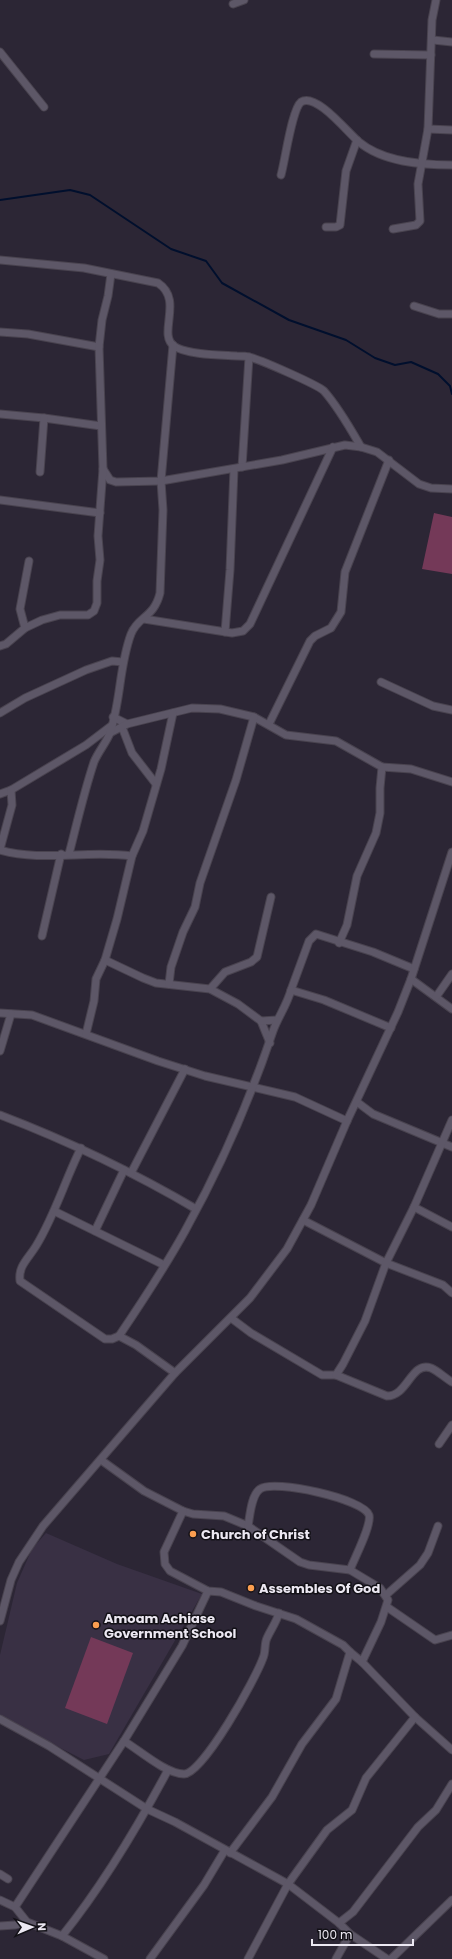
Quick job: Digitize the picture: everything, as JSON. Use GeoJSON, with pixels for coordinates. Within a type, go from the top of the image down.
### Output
{"type":"FeatureCollection","features":[{"type":"Feature","properties":{"kind":"street"},"geometry":{"type":"LineString","coordinates":[[234,4],[244,0]]}},
{"type":"Feature","properties":{"kind":"street"},"geometry":{"type":"LineString","coordinates":[[393,229],[416,225],[420,221],[418,184],[428,129],[433,40],[432,20],[436,0]]}},
{"type":"Feature","properties":{"kind":"street"},"geometry":{"type":"LineString","coordinates":[[433,40],[452,42]]}},
{"type":"Feature","properties":{"kind":"street"},"geometry":{"type":"LineString","coordinates":[[0,52],[44,107]]}},
{"type":"Feature","properties":{"kind":"street"},"geometry":{"type":"LineString","coordinates":[[374,54],[431,55]]}},
{"type":"Feature","properties":{"kind":"street"},"geometry":{"type":"LineString","coordinates":[[281,175],[294,115],[298,105],[302,101],[308,100],[322,106],[368,149],[384,156],[421,164],[452,165]]}},
{"type":"Feature","properties":{"kind":"street"},"geometry":{"type":"LineString","coordinates":[[428,129],[452,130]]}},
{"type":"Feature","properties":{"kind":"street"},"geometry":{"type":"LineString","coordinates":[[326,228],[336,227],[340,224],[346,171],[357,140]]}},
{"type":"Feature","properties":{"kind":"street"},"geometry":{"type":"LineString","coordinates":[[0,260],[84,268],[158,283],[167,290],[170,301],[169,337],[176,348],[193,352],[250,357],[323,390],[346,422],[361,447]]}},
{"type":"Feature","properties":{"kind":"street"},"geometry":{"type":"LineString","coordinates":[[0,646],[6,644],[25,628],[42,620],[60,615],[88,615],[94,611],[97,603],[97,581],[100,560],[98,536],[103,469],[99,347],[102,320],[108,296],[111,274]]}},
{"type":"Feature","properties":{"kind":"street"},"geometry":{"type":"LineString","coordinates":[[414,306],[439,314],[452,314]]}},
{"type":"Feature","properties":{"kind":"street"},"geometry":{"type":"LineString","coordinates":[[0,332],[28,334],[99,347]]}},
{"type":"Feature","properties":{"kind":"street"},"geometry":{"type":"LineString","coordinates":[[42,936],[65,854],[95,761],[111,729],[123,662],[131,633],[136,624],[144,619],[157,604],[160,593],[163,517],[161,481],[173,345]]}},
{"type":"Feature","properties":{"kind":"street"},"geometry":{"type":"LineString","coordinates":[[225,632],[238,468],[250,357]]}},
{"type":"Feature","properties":{"kind":"street"},"geometry":{"type":"LineString","coordinates":[[0,414],[44,418],[101,426]]}},
{"type":"Feature","properties":{"kind":"street"},"geometry":{"type":"LineString","coordinates":[[40,472],[44,418]]}},
{"type":"Feature","properties":{"kind":"street"},"geometry":{"type":"LineString","coordinates":[[103,469],[110,480],[116,482],[161,481],[282,460],[345,445],[361,447],[377,452],[419,484],[431,488],[452,489]]}},
{"type":"Feature","properties":{"kind":"street"},"geometry":{"type":"LineString","coordinates":[[144,619],[238,633],[250,624],[333,447]]}},
{"type":"Feature","properties":{"kind":"street"},"geometry":{"type":"LineString","coordinates":[[269,724],[310,641],[315,636],[331,628],[341,612],[345,572],[389,460]]}},
{"type":"Feature","properties":{"kind":"street"},"geometry":{"type":"LineString","coordinates":[[0,500],[100,513]]}},
{"type":"Feature","properties":{"kind":"street"},"geometry":{"type":"LineString","coordinates":[[25,628],[20,609],[29,560]]}},
{"type":"Feature","properties":{"kind":"street"},"geometry":{"type":"LineString","coordinates":[[0,713],[25,698],[86,670],[112,661],[123,662]]}},
{"type":"Feature","properties":{"kind":"street"},"geometry":{"type":"LineString","coordinates":[[381,682],[433,706],[452,710]]}},
{"type":"Feature","properties":{"kind":"street"},"geometry":{"type":"LineString","coordinates":[[0,794],[12,790],[111,729],[192,708],[226,710],[254,717],[269,724],[286,735],[342,743],[357,754],[382,767],[411,769],[452,782]]}},
{"type":"Feature","properties":{"kind":"street"},"geometry":{"type":"LineString","coordinates":[[86,1034],[94,1002],[96,979],[105,960],[117,919],[132,856],[143,831],[173,713]]}},
{"type":"Feature","properties":{"kind":"street"},"geometry":{"type":"LineString","coordinates":[[113,717],[125,725],[132,753],[156,784]]}},
{"type":"Feature","properties":{"kind":"street"},"geometry":{"type":"LineString","coordinates":[[169,984],[171,967],[183,932],[194,907],[200,882],[236,780],[254,717]]}},
{"type":"Feature","properties":{"kind":"street"},"geometry":{"type":"LineString","coordinates":[[339,943],[347,926],[357,876],[376,833],[380,814],[382,767]]}},
{"type":"Feature","properties":{"kind":"street"},"geometry":{"type":"LineString","coordinates":[[12,790],[12,805],[0,850],[25,854],[114,854],[132,856]]}},
{"type":"Feature","properties":{"kind":"street"},"geometry":{"type":"LineString","coordinates":[[0,1619],[11,1580],[18,1562],[30,1544],[65,1499],[101,1460],[175,1373],[231,1318],[272,1270],[303,1220],[325,1176],[347,1121],[357,1102],[411,979],[452,852]]}},
{"type":"Feature","properties":{"kind":"street"},"geometry":{"type":"LineString","coordinates":[[210,989],[225,972],[251,962],[257,956],[271,897]]}},
{"type":"Feature","properties":{"kind":"street"},"geometry":{"type":"LineString","coordinates":[[81,1148],[54,1211],[35,1247],[21,1266],[19,1274],[20,1281],[105,1339],[112,1339],[119,1336],[164,1265],[196,1209],[222,1158],[253,1087],[277,1020],[288,1003],[291,990],[309,941],[316,934],[324,935],[339,943],[372,952],[414,969]]}},
{"type":"Feature","properties":{"kind":"street"},"geometry":{"type":"LineString","coordinates":[[105,960],[143,978],[169,984],[210,989],[238,1004],[261,1021],[270,1042]]}},
{"type":"Feature","properties":{"kind":"street"},"geometry":{"type":"LineString","coordinates":[[436,997],[452,974]]}},
{"type":"Feature","properties":{"kind":"street"},"geometry":{"type":"LineString","coordinates":[[411,979],[452,1008]]}},
{"type":"Feature","properties":{"kind":"street"},"geometry":{"type":"LineString","coordinates":[[291,990],[324,1000],[390,1028]]}},
{"type":"Feature","properties":{"kind":"street"},"geometry":{"type":"LineString","coordinates":[[0,1013],[32,1015],[185,1069],[295,1097],[347,1121]]}},
{"type":"Feature","properties":{"kind":"street"},"geometry":{"type":"LineString","coordinates":[[0,1051],[11,1014]]}},
{"type":"Feature","properties":{"kind":"street"},"geometry":{"type":"LineString","coordinates":[[261,1021],[277,1020]]}},
{"type":"Feature","properties":{"kind":"street"},"geometry":{"type":"LineString","coordinates":[[95,1232],[185,1069]]}},
{"type":"Feature","properties":{"kind":"street"},"geometry":{"type":"LineString","coordinates":[[357,1102],[373,1114],[452,1147]]}},
{"type":"Feature","properties":{"kind":"street"},"geometry":{"type":"LineString","coordinates":[[0,1115],[36,1128],[81,1148],[152,1183],[196,1209]]}},
{"type":"Feature","properties":{"kind":"street"},"geometry":{"type":"LineString","coordinates":[[336,1375],[365,1321],[386,1263],[414,1207],[452,1120]]}},
{"type":"Feature","properties":{"kind":"street"},"geometry":{"type":"LineString","coordinates":[[414,1207],[452,1227]]}},
{"type":"Feature","properties":{"kind":"street"},"geometry":{"type":"LineString","coordinates":[[54,1211],[164,1265]]}},
{"type":"Feature","properties":{"kind":"street"},"geometry":{"type":"LineString","coordinates":[[303,1220],[386,1263],[443,1285],[452,1293]]}},
{"type":"Feature","properties":{"kind":"street"},"geometry":{"type":"LineString","coordinates":[[231,1318],[251,1333],[322,1375],[336,1375],[388,1396],[395,1396],[400,1392],[416,1370],[424,1367],[432,1369],[452,1382]]}},
{"type":"Feature","properties":{"kind":"street"},"geometry":{"type":"LineString","coordinates":[[119,1336],[136,1345],[175,1373]]}},
{"type":"Feature","properties":{"kind":"street"},"geometry":{"type":"LineString","coordinates":[[440,1444],[452,1425]]}},
{"type":"Feature","properties":{"kind":"street"},"geometry":{"type":"LineString","coordinates":[[101,1460],[144,1491],[183,1511],[193,1514],[224,1516],[248,1526],[300,1562],[309,1565],[350,1570],[380,1588],[388,1600],[387,1607],[362,1662]]}},
{"type":"Feature","properties":{"kind":"street"},"geometry":{"type":"LineString","coordinates":[[248,1526],[255,1495],[260,1489],[267,1486],[295,1488],[351,1502],[364,1508],[369,1516],[368,1524],[350,1570]]}},
{"type":"Feature","properties":{"kind":"street"},"geometry":{"type":"LineString","coordinates":[[183,1511],[164,1552],[165,1564],[170,1571],[208,1591],[221,1592],[256,1606],[296,1619],[343,1645],[362,1662],[415,1717],[452,1750]]}},
{"type":"Feature","properties":{"kind":"street"},"geometry":{"type":"LineString","coordinates":[[386,1595],[420,1565],[428,1553],[438,1526]]}},
{"type":"Feature","properties":{"kind":"street"},"geometry":{"type":"LineString","coordinates":[[15,1907],[124,1741],[182,1646],[208,1591]]}},
{"type":"Feature","properties":{"kind":"street"},"geometry":{"type":"LineString","coordinates":[[387,1607],[435,1640],[452,1636]]}},
{"type":"Feature","properties":{"kind":"street"},"geometry":{"type":"LineString","coordinates":[[124,1741],[168,1770],[177,1773],[190,1774],[199,1766],[217,1741],[249,1689],[264,1657],[266,1640],[276,1624],[279,1613]]}},
{"type":"Feature","properties":{"kind":"street"},"geometry":{"type":"LineString","coordinates":[[145,1959],[152,1957],[227,1851],[272,1797],[302,1744],[336,1699],[350,1652]]}},
{"type":"Feature","properties":{"kind":"street"},"geometry":{"type":"LineString","coordinates":[[248,1959],[288,1884],[327,1830],[352,1810],[366,1778],[415,1717]]}},
{"type":"Feature","properties":{"kind":"street"},"geometry":{"type":"LineString","coordinates":[[0,1719],[50,1746],[147,1809],[288,1884],[339,1923],[350,1934],[387,1959]]}},
{"type":"Feature","properties":{"kind":"street"},"geometry":{"type":"LineString","coordinates":[[62,1936],[90,1899],[147,1809],[168,1770]]}},
{"type":"Feature","properties":{"kind":"street"},"geometry":{"type":"LineString","coordinates":[[339,1923],[353,1912],[418,1827],[436,1810],[452,1784]]}},
{"type":"Feature","properties":{"kind":"street"},"geometry":{"type":"LineString","coordinates":[[0,1874],[8,1879]]}},
{"type":"Feature","properties":{"kind":"street"},"geometry":{"type":"LineString","coordinates":[[0,1900],[15,1907],[27,1922],[62,1936],[100,1958]]}},
{"type":"Feature","properties":{"kind":"street"},"geometry":{"type":"LineString","coordinates":[[391,1959],[452,1900]]}},
{"type":"Feature","properties":{"kind":"street"},"geometry":{"type":"LineString","coordinates":[[0,1926],[16,1925],[27,1922]]}},
{"type":"Feature","properties":{"kind":"street"},"geometry":{"type":"LineString","coordinates":[[336,1959],[350,1934]]}},
{"type":"Feature","properties":{"kind":"shaded area"},"geometry":{"type":"Polygon","coordinates":[[[434,513],[452,517],[452,574],[422,569],[434,513]]]}},
{"type":"Feature","properties":{"kind":"shaded area","name":"Amoam Achiase Government School"},"geometry":{"type":"Polygon","coordinates":[[[46,1533],[117,1564],[202,1594],[109,1754],[84,1760],[0,1717],[0,1655],[17,1583],[32,1549],[46,1533]]]}},
{"type":"Feature","properties":{"kind":"shaded area"},"geometry":{"type":"Polygon","coordinates":[[[91,1637],[133,1653],[107,1724],[65,1708],[91,1637]]]}},
{"type":"Feature","properties":{"kind":"waterway"},"geometry":{"type":"LineString","coordinates":[[0,200],[70,190],[90,195],[171,249],[206,261],[222,283],[289,320],[346,340],[375,358],[395,365],[411,362],[438,374],[450,386],[452,394]]}},
{"type":"Feature","properties":{"kind":"place","name":"Church of Christ"},"geometry":{"type":"Point","coordinates":[193,1534]}},
{"type":"Feature","properties":{"kind":"place","name":"Assembles Of God"},"geometry":{"type":"Point","coordinates":[251,1588]}},
{"type":"Feature","properties":{"kind":"place","name":"Amoam Achiase Government School"},"geometry":{"type":"Point","coordinates":[96,1625]}}]}
